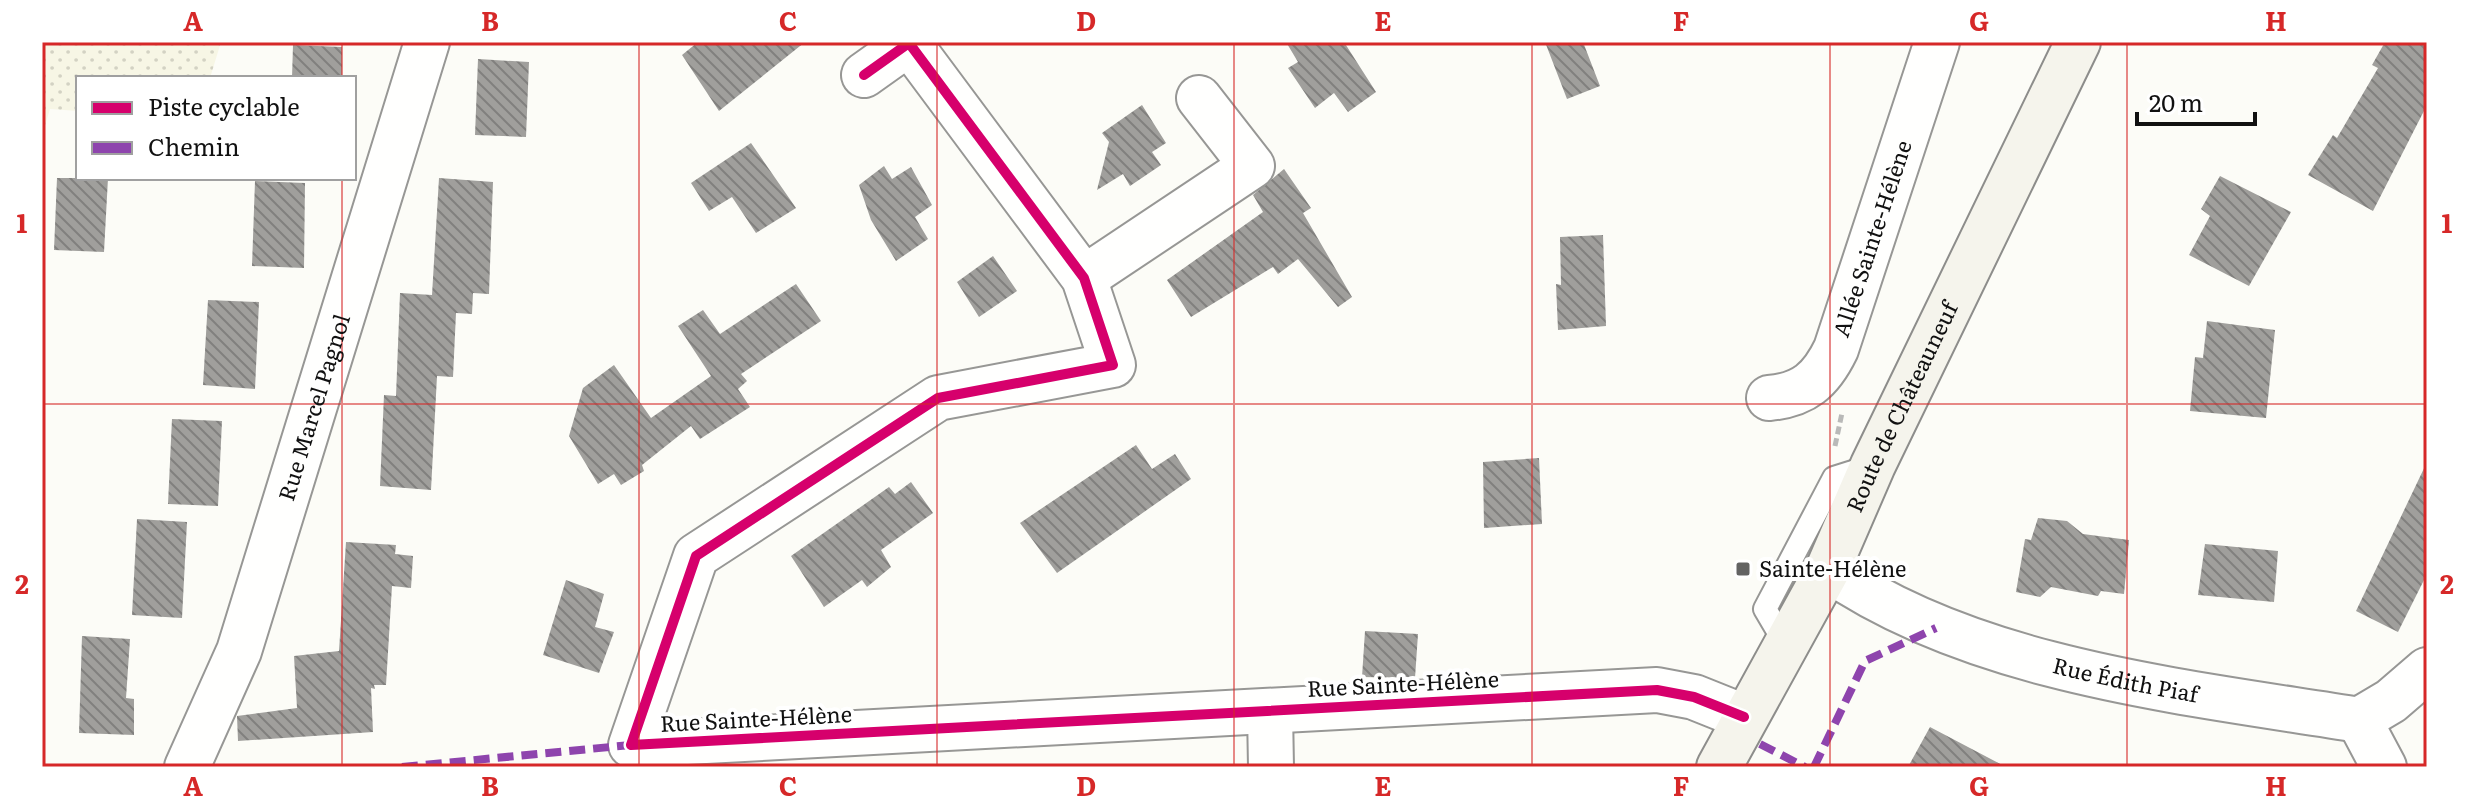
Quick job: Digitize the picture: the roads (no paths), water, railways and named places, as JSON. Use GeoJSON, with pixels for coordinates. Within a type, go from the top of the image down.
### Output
{"type":"FeatureCollection","features":[{"type":"Feature","properties":{"kind":"main road","name":"Route de Châteauneuf"},"geometry":{"type":"LineString","coordinates":[[1719,767],[1828,569],[1873,465],[2078,42]]}},
{"type":"Feature","properties":{"kind":"street","name":"Rue Marcel Pagnol"},"geometry":{"type":"LineString","coordinates":[[187,767],[239,651],[427,42]]}},
{"type":"Feature","properties":{"kind":"street","name":"Allée Sainte-Hélène"},"geometry":{"type":"LineString","coordinates":[[1769,398],[1802,392],[1827,368],[1937,42]]}},
{"type":"Feature","properties":{"kind":"street","name":"Rue Sainte-Hélène"},"geometry":{"type":"LineString","coordinates":[[864,75],[909,43],[1084,278],[1113,365],[938,398],[696,556],[631,745],[1657,690],[1694,697],[1744,717]]}},
{"type":"Feature","properties":{"kind":"street"},"geometry":{"type":"LineString","coordinates":[[1084,278],[1252,166],[1199,98]]}},
{"type":"Feature","properties":{"kind":"street","name":"Rue Édith Piaf"},"geometry":{"type":"LineString","coordinates":[[1828,569],[1857,589],[1936,628],[2113,681],[2359,720]]}},
{"type":"Feature","properties":{"kind":"street"},"geometry":{"type":"LineString","coordinates":[[2384,767],[2359,720],[2391,701],[2427,670]]}},
{"type":"Feature","properties":{"kind":"street"},"geometry":{"type":"LineString","coordinates":[[1270,712],[1271,767]]}},
{"type":"Feature","properties":{"kind":"lane"},"geometry":{"type":"LineString","coordinates":[[1785,643],[1765,609],[1834,478],[1873,465]]}},
{"type":"Feature","properties":{"kind":"place","name":"Sainte-Hélène"},"geometry":{"type":"Point","coordinates":[1743,569]}}]}
